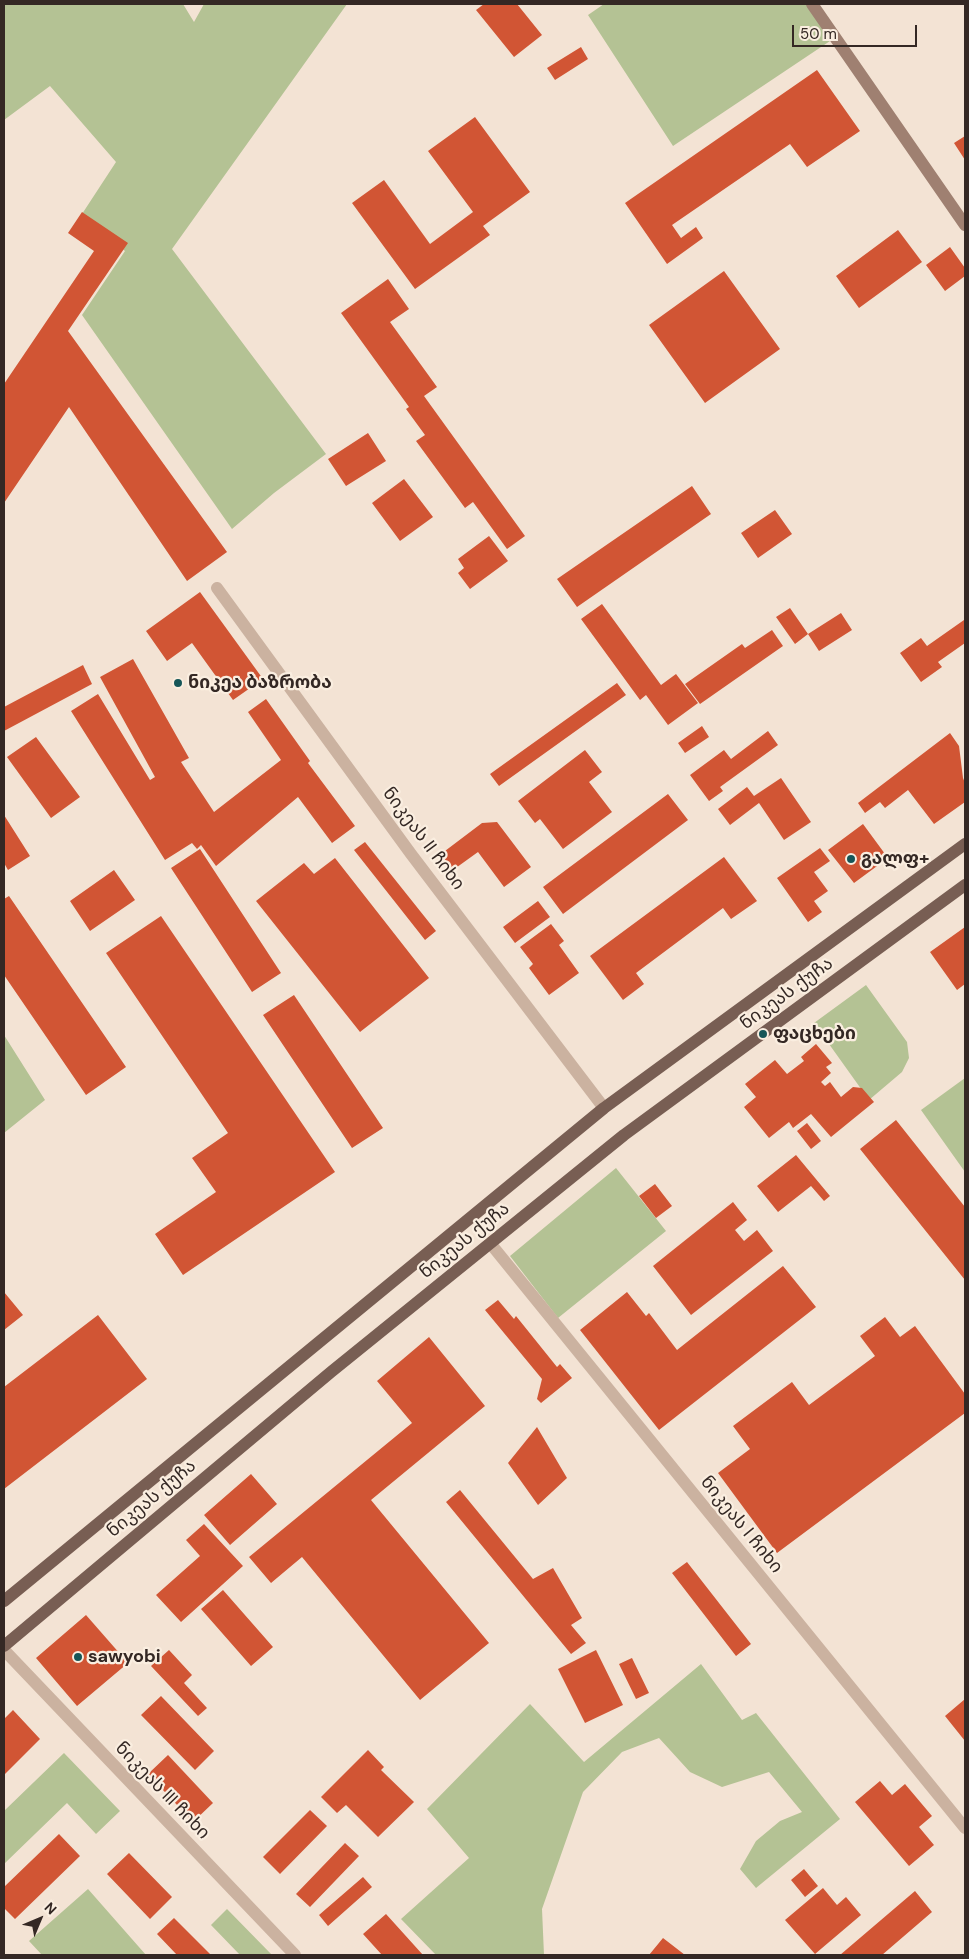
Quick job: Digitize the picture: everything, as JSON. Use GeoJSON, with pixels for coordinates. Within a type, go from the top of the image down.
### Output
{"type":"FeatureCollection","features":[{"type":"Feature","properties":{"kind":"main road","name":"ნიკეას ქუჩა"},"geometry":{"type":"LineString","coordinates":[[4,1601],[604,1108],[965,844]]}},
{"type":"Feature","properties":{"kind":"main road","name":"ნიკეას ქუჩა"},"geometry":{"type":"LineString","coordinates":[[4,1648],[338,1366],[624,1135],[965,886]]}},
{"type":"Feature","properties":{"kind":"street"},"geometry":{"type":"LineString","coordinates":[[812,4],[965,225]]}},
{"type":"Feature","properties":{"kind":"street","name":"ნიკეას II ჩიხი"},"geometry":{"type":"LineString","coordinates":[[217,588],[411,854],[604,1108]]}},
{"type":"Feature","properties":{"kind":"street","name":"ნიკეას I ჩიხი"},"geometry":{"type":"LineString","coordinates":[[490,1243],[965,1828]]}},
{"type":"Feature","properties":{"kind":"street","name":"ნიკეას III ჩიხი"},"geometry":{"type":"LineString","coordinates":[[4,1648],[294,1955]]}},
{"type":"Feature","properties":{"kind":"green space"},"geometry":{"type":"Polygon","coordinates":[[[4,4],[183,4],[194,22],[204,4],[347,4],[172,249],[326,454],[274,493],[232,529],[82,315],[125,251],[82,214],[116,162],[50,86],[4,120],[4,4]]]}},
{"type":"Feature","properties":{"kind":"green space"},"geometry":{"type":"Polygon","coordinates":[[[604,4],[812,4],[836,37],[673,146],[588,15],[604,4]]]}},
{"type":"Feature","properties":{"kind":"green space"},"geometry":{"type":"Polygon","coordinates":[[[866,985],[907,1042],[909,1058],[902,1072],[869,1100],[814,1023],[866,985]]]}},
{"type":"Feature","properties":{"kind":"green space"},"geometry":{"type":"Polygon","coordinates":[[[4,1035],[45,1100],[4,1133],[4,1035]]]}},
{"type":"Feature","properties":{"kind":"green space"},"geometry":{"type":"Polygon","coordinates":[[[965,1078],[965,1172],[921,1110],[965,1078]]]}},
{"type":"Feature","properties":{"kind":"green space"},"geometry":{"type":"Polygon","coordinates":[[[616,1168],[666,1231],[558,1318],[510,1256],[616,1168]]]}},
{"type":"Feature","properties":{"kind":"green space"},"geometry":{"type":"Polygon","coordinates":[[[701,1664],[742,1720],[756,1713],[840,1819],[756,1888],[740,1869],[756,1841],[780,1821],[802,1812],[769,1772],[722,1787],[690,1772],[659,1738],[622,1752],[583,1792],[542,1909],[544,1955],[436,1955],[401,1919],[469,1858],[427,1809],[530,1704],[584,1762],[701,1664]]]}},
{"type":"Feature","properties":{"kind":"green space"},"geometry":{"type":"Polygon","coordinates":[[[64,1753],[120,1811],[96,1834],[67,1803],[4,1864],[4,1811],[64,1753]]]}},
{"type":"Feature","properties":{"kind":"green space"},"geometry":{"type":"Polygon","coordinates":[[[88,1889],[146,1955],[42,1955],[29,1941],[88,1889]]]}},
{"type":"Feature","properties":{"kind":"green space"},"geometry":{"type":"Polygon","coordinates":[[[227,1909],[272,1955],[240,1955],[211,1925],[227,1909]]]}},
{"type":"Feature","properties":{"kind":"building"},"geometry":{"type":"Polygon","coordinates":[[[484,4],[517,4],[542,35],[514,57],[476,10],[484,4]]]}},
{"type":"Feature","properties":{"kind":"building"},"geometry":{"type":"Polygon","coordinates":[[[581,47],[588,59],[555,80],[547,68],[581,47]]]}},
{"type":"Feature","properties":{"kind":"building"},"geometry":{"type":"Polygon","coordinates":[[[817,70],[860,131],[807,167],[790,144],[672,225],[681,238],[696,227],[703,238],[667,264],[625,203],[817,70]]]}},
{"type":"Feature","properties":{"kind":"building"},"geometry":{"type":"Polygon","coordinates":[[[475,117],[530,192],[483,226],[490,235],[415,289],[352,203],[384,180],[430,244],[473,212],[428,151],[475,117]]]}},
{"type":"Feature","properties":{"kind":"building"},"geometry":{"type":"Polygon","coordinates":[[[965,136],[965,160],[954,143],[965,136]]]}},
{"type":"Feature","properties":{"kind":"building"},"geometry":{"type":"Polygon","coordinates":[[[82,212],[128,243],[68,331],[227,552],[187,581],[69,407],[4,503],[4,384],[94,251],[68,233],[82,212]]]}},
{"type":"Feature","properties":{"kind":"building"},"geometry":{"type":"Polygon","coordinates":[[[898,230],[922,262],[859,308],[836,276],[898,230]]]}},
{"type":"Feature","properties":{"kind":"building"},"geometry":{"type":"Polygon","coordinates":[[[950,247],[965,268],[965,276],[945,291],[926,265],[950,247]]]}},
{"type":"Feature","properties":{"kind":"building"},"geometry":{"type":"Polygon","coordinates":[[[724,271],[780,349],[705,403],[649,325],[724,271]]]}},
{"type":"Feature","properties":{"kind":"building"},"geometry":{"type":"Polygon","coordinates":[[[388,279],[409,309],[390,322],[437,387],[424,396],[525,536],[507,549],[473,502],[465,508],[416,441],[425,435],[406,409],[409,407],[341,313],[388,279]]]}},
{"type":"Feature","properties":{"kind":"building"},"geometry":{"type":"Polygon","coordinates":[[[368,433],[386,461],[346,486],[328,459],[368,433]]]}},
{"type":"Feature","properties":{"kind":"building"},"geometry":{"type":"Polygon","coordinates":[[[404,479],[433,517],[400,541],[372,503],[404,479]]]}},
{"type":"Feature","properties":{"kind":"building"},"geometry":{"type":"Polygon","coordinates":[[[692,486],[711,514],[577,607],[557,579],[692,486]]]}},
{"type":"Feature","properties":{"kind":"building"},"geometry":{"type":"Polygon","coordinates":[[[775,510],[792,534],[758,558],[741,533],[775,510]]]}},
{"type":"Feature","properties":{"kind":"building"},"geometry":{"type":"Polygon","coordinates":[[[489,536],[508,561],[470,589],[458,573],[464,568],[458,559],[489,536]]]}},
{"type":"Feature","properties":{"kind":"building"},"geometry":{"type":"Polygon","coordinates":[[[200,592],[263,679],[233,700],[192,643],[167,661],[146,631],[200,592]]]}},
{"type":"Feature","properties":{"kind":"building"},"geometry":{"type":"Polygon","coordinates":[[[602,604],[661,685],[676,674],[698,703],[668,725],[646,695],[640,700],[581,619],[602,604]]]}},
{"type":"Feature","properties":{"kind":"building"},"geometry":{"type":"Polygon","coordinates":[[[790,608],[808,634],[795,644],[776,617],[790,608]]]}},
{"type":"Feature","properties":{"kind":"building"},"geometry":{"type":"Polygon","coordinates":[[[841,613],[852,630],[819,651],[808,634],[841,613]]]}},
{"type":"Feature","properties":{"kind":"building"},"geometry":{"type":"Polygon","coordinates":[[[964,620],[965,643],[938,662],[942,667],[921,682],[900,653],[921,638],[927,646],[964,620]]]}},
{"type":"Feature","properties":{"kind":"building"},"geometry":{"type":"Polygon","coordinates":[[[772,630],[783,646],[700,704],[685,684],[742,644],[745,648],[772,630]]]}},
{"type":"Feature","properties":{"kind":"building"},"geometry":{"type":"Polygon","coordinates":[[[133,659],[189,758],[181,762],[214,812],[281,760],[248,712],[266,699],[310,761],[308,763],[355,826],[332,843],[298,797],[216,866],[201,845],[197,849],[192,843],[165,860],[71,711],[98,694],[150,780],[155,777],[100,677],[133,659]]]}},
{"type":"Feature","properties":{"kind":"building"},"geometry":{"type":"Polygon","coordinates":[[[83,665],[92,684],[4,731],[4,707],[83,665]]]}},
{"type":"Feature","properties":{"kind":"building"},"geometry":{"type":"Polygon","coordinates":[[[617,683],[626,695],[499,786],[490,774],[617,683]]]}},
{"type":"Feature","properties":{"kind":"building"},"geometry":{"type":"Polygon","coordinates":[[[702,726],[709,737],[685,753],[678,743],[702,726]]]}},
{"type":"Feature","properties":{"kind":"building"},"geometry":{"type":"Polygon","coordinates":[[[768,731],[778,745],[720,787],[723,791],[709,801],[690,775],[724,750],[731,759],[768,731]]]}},
{"type":"Feature","properties":{"kind":"building"},"geometry":{"type":"Polygon","coordinates":[[[950,733],[959,746],[965,783],[965,802],[934,824],[908,790],[885,808],[880,802],[865,813],[858,803],[950,733]]]}},
{"type":"Feature","properties":{"kind":"building"},"geometry":{"type":"Polygon","coordinates":[[[36,737],[80,797],[51,818],[7,757],[36,737]]]}},
{"type":"Feature","properties":{"kind":"building"},"geometry":{"type":"Polygon","coordinates":[[[585,750],[602,772],[589,782],[612,812],[563,849],[540,819],[535,823],[518,801],[585,750]]]}},
{"type":"Feature","properties":{"kind":"building"},"geometry":{"type":"Polygon","coordinates":[[[781,778],[811,822],[784,840],[759,803],[730,825],[718,809],[747,787],[754,796],[781,778]]]}},
{"type":"Feature","properties":{"kind":"building"},"geometry":{"type":"Polygon","coordinates":[[[668,794],[688,820],[563,914],[543,887],[668,794]]]}},
{"type":"Feature","properties":{"kind":"building"},"geometry":{"type":"Polygon","coordinates":[[[4,815],[30,856],[8,870],[4,863],[4,815]]]}},
{"type":"Feature","properties":{"kind":"building"},"geometry":{"type":"Polygon","coordinates":[[[497,822],[531,867],[504,887],[478,852],[453,870],[441,854],[482,823],[497,822]]]}},
{"type":"Feature","properties":{"kind":"building"},"geometry":{"type":"Polygon","coordinates":[[[863,824],[888,858],[854,883],[828,850],[863,824]]]}},
{"type":"Feature","properties":{"kind":"building"},"geometry":{"type":"Polygon","coordinates":[[[365,842],[436,931],[425,940],[354,850],[365,842]]]}},
{"type":"Feature","properties":{"kind":"building"},"geometry":{"type":"Polygon","coordinates":[[[820,848],[830,861],[814,872],[828,891],[814,901],[822,912],[808,922],[777,878],[820,848]]]}},
{"type":"Feature","properties":{"kind":"building"},"geometry":{"type":"Polygon","coordinates":[[[200,849],[281,973],[252,992],[171,868],[200,849]]]}},
{"type":"Feature","properties":{"kind":"building"},"geometry":{"type":"Polygon","coordinates":[[[724,857],[757,901],[731,919],[723,908],[636,973],[644,984],[623,1000],[590,956],[724,857]]]}},
{"type":"Feature","properties":{"kind":"building"},"geometry":{"type":"Polygon","coordinates":[[[335,858],[429,978],[360,1032],[256,901],[304,863],[314,874],[335,858]]]}},
{"type":"Feature","properties":{"kind":"building"},"geometry":{"type":"Polygon","coordinates":[[[114,870],[135,900],[90,931],[70,901],[114,870]]]}},
{"type":"Feature","properties":{"kind":"building"},"geometry":{"type":"Polygon","coordinates":[[[9,896],[126,1067],[86,1095],[4,975],[4,899],[9,896]]]}},
{"type":"Feature","properties":{"kind":"building"},"geometry":{"type":"Polygon","coordinates":[[[538,901],[550,917],[515,943],[503,927],[538,901]]]}},
{"type":"Feature","properties":{"kind":"building"},"geometry":{"type":"Polygon","coordinates":[[[161,916],[335,1172],[183,1275],[155,1234],[216,1192],[192,1158],[228,1133],[106,953],[161,916]]]}},
{"type":"Feature","properties":{"kind":"building"},"geometry":{"type":"Polygon","coordinates":[[[551,924],[564,941],[559,945],[579,973],[549,995],[529,968],[533,964],[520,947],[551,924]]]}},
{"type":"Feature","properties":{"kind":"building"},"geometry":{"type":"Polygon","coordinates":[[[965,927],[965,984],[957,990],[930,952],[965,927]]]}},
{"type":"Feature","properties":{"kind":"building"},"geometry":{"type":"Polygon","coordinates":[[[294,995],[383,1128],[352,1148],[263,1015],[294,995]]]}},
{"type":"Feature","properties":{"kind":"building"},"geometry":{"type":"Polygon","coordinates":[[[816,1044],[832,1063],[826,1067],[831,1073],[821,1082],[825,1086],[830,1082],[841,1097],[853,1087],[862,1088],[874,1102],[831,1137],[811,1114],[793,1128],[789,1122],[769,1138],[744,1107],[756,1097],[745,1084],[775,1060],[787,1074],[804,1061],[801,1057],[816,1044]]]}},
{"type":"Feature","properties":{"kind":"building"},"geometry":{"type":"Polygon","coordinates":[[[896,1120],[965,1207],[965,1280],[860,1149],[896,1120]]]}},
{"type":"Feature","properties":{"kind":"building"},"geometry":{"type":"Polygon","coordinates":[[[807,1123],[821,1141],[811,1149],[797,1131],[807,1123]]]}},
{"type":"Feature","properties":{"kind":"building"},"geometry":{"type":"Polygon","coordinates":[[[796,1155],[830,1196],[824,1201],[811,1186],[778,1212],[757,1186],[796,1155]]]}},
{"type":"Feature","properties":{"kind":"building"},"geometry":{"type":"Polygon","coordinates":[[[655,1184],[672,1206],[656,1218],[639,1196],[655,1184]]]}},
{"type":"Feature","properties":{"kind":"building"},"geometry":{"type":"Polygon","coordinates":[[[733,1202],[747,1220],[735,1230],[744,1241],[757,1230],[773,1251],[691,1315],[653,1266],[733,1202]]]}},
{"type":"Feature","properties":{"kind":"building"},"geometry":{"type":"Polygon","coordinates":[[[783,1266],[816,1307],[659,1430],[580,1330],[627,1292],[646,1316],[649,1313],[677,1350],[783,1266]]]}},
{"type":"Feature","properties":{"kind":"building"},"geometry":{"type":"Polygon","coordinates":[[[4,1292],[23,1315],[4,1330],[4,1292]]]}},
{"type":"Feature","properties":{"kind":"building"},"geometry":{"type":"Polygon","coordinates":[[[498,1300],[514,1319],[516,1316],[557,1367],[560,1364],[572,1378],[541,1403],[537,1399],[542,1379],[485,1310],[498,1300]]]}},
{"type":"Feature","properties":{"kind":"building"},"geometry":{"type":"Polygon","coordinates":[[[98,1315],[147,1379],[4,1489],[4,1387],[98,1315]]]}},
{"type":"Feature","properties":{"kind":"building"},"geometry":{"type":"Polygon","coordinates":[[[885,1317],[900,1337],[915,1326],[965,1394],[965,1413],[777,1553],[718,1473],[750,1449],[733,1426],[792,1382],[809,1405],[875,1356],[860,1336],[885,1317]]]}},
{"type":"Feature","properties":{"kind":"building"},"geometry":{"type":"Polygon","coordinates":[[[429,1337],[485,1406],[371,1500],[489,1643],[420,1700],[302,1557],[271,1583],[249,1557],[412,1423],[377,1381],[429,1337]]]}},
{"type":"Feature","properties":{"kind":"building"},"geometry":{"type":"Polygon","coordinates":[[[537,1427],[567,1478],[538,1505],[508,1463],[537,1427]]]}},
{"type":"Feature","properties":{"kind":"building"},"geometry":{"type":"Polygon","coordinates":[[[251,1474],[277,1504],[230,1545],[204,1515],[251,1474]]]}},
{"type":"Feature","properties":{"kind":"building"},"geometry":{"type":"Polygon","coordinates":[[[460,1490],[533,1579],[553,1568],[582,1618],[571,1625],[586,1643],[571,1654],[446,1502],[460,1490]]]}},
{"type":"Feature","properties":{"kind":"building"},"geometry":{"type":"Polygon","coordinates":[[[204,1524],[243,1566],[181,1622],[156,1595],[200,1556],[186,1540],[204,1524]]]}},
{"type":"Feature","properties":{"kind":"building"},"geometry":{"type":"Polygon","coordinates":[[[687,1562],[751,1644],[736,1656],[672,1573],[687,1562]]]}},
{"type":"Feature","properties":{"kind":"building"},"geometry":{"type":"Polygon","coordinates":[[[223,1590],[273,1647],[251,1666],[201,1609],[223,1590]]]}},
{"type":"Feature","properties":{"kind":"building"},"geometry":{"type":"Polygon","coordinates":[[[86,1615],[128,1663],[77,1706],[36,1658],[86,1615]]]}},
{"type":"Feature","properties":{"kind":"building"},"geometry":{"type":"Polygon","coordinates":[[[169,1650],[192,1675],[184,1683],[207,1708],[198,1716],[151,1666],[169,1650]]]}},
{"type":"Feature","properties":{"kind":"building"},"geometry":{"type":"Polygon","coordinates":[[[596,1650],[623,1705],[585,1723],[558,1669],[596,1650]]]}},
{"type":"Feature","properties":{"kind":"building"},"geometry":{"type":"Polygon","coordinates":[[[632,1658],[649,1693],[636,1699],[619,1664],[632,1658]]]}},
{"type":"Feature","properties":{"kind":"building"},"geometry":{"type":"Polygon","coordinates":[[[161,1696],[214,1751],[195,1770],[141,1715],[161,1696]]]}},
{"type":"Feature","properties":{"kind":"building"},"geometry":{"type":"Polygon","coordinates":[[[965,1699],[965,1741],[945,1716],[965,1699]]]}},
{"type":"Feature","properties":{"kind":"building"},"geometry":{"type":"Polygon","coordinates":[[[13,1710],[40,1739],[4,1775],[4,1719],[13,1710]]]}},
{"type":"Feature","properties":{"kind":"building"},"geometry":{"type":"Polygon","coordinates":[[[368,1750],[384,1767],[381,1770],[414,1802],[378,1837],[346,1805],[337,1813],[321,1797],[368,1750]]]}},
{"type":"Feature","properties":{"kind":"building"},"geometry":{"type":"Polygon","coordinates":[[[168,1755],[213,1803],[193,1822],[148,1774],[168,1755]]]}},
{"type":"Feature","properties":{"kind":"building"},"geometry":{"type":"Polygon","coordinates":[[[880,1781],[892,1795],[905,1784],[932,1816],[919,1827],[934,1845],[909,1866],[855,1802],[880,1781]]]}},
{"type":"Feature","properties":{"kind":"building"},"geometry":{"type":"Polygon","coordinates":[[[310,1810],[327,1826],[280,1874],[263,1857],[310,1810]]]}},
{"type":"Feature","properties":{"kind":"building"},"geometry":{"type":"Polygon","coordinates":[[[59,1834],[80,1856],[15,1919],[4,1908],[4,1887],[59,1834]]]}},
{"type":"Feature","properties":{"kind":"building"},"geometry":{"type":"Polygon","coordinates":[[[345,1843],[359,1856],[310,1907],[296,1894],[345,1843]]]}},
{"type":"Feature","properties":{"kind":"building"},"geometry":{"type":"Polygon","coordinates":[[[129,1853],[172,1897],[150,1919],[107,1874],[129,1853]]]}},
{"type":"Feature","properties":{"kind":"building"},"geometry":{"type":"Polygon","coordinates":[[[804,1869],[818,1886],[805,1897],[791,1880],[804,1869]]]}},
{"type":"Feature","properties":{"kind":"building"},"geometry":{"type":"Polygon","coordinates":[[[363,1877],[372,1887],[328,1926],[319,1915],[363,1877]]]}},
{"type":"Feature","properties":{"kind":"building"},"geometry":{"type":"Polygon","coordinates":[[[823,1888],[837,1905],[846,1897],[861,1915],[815,1954],[785,1920],[823,1888]]]}},
{"type":"Feature","properties":{"kind":"building"},"geometry":{"type":"Polygon","coordinates":[[[915,1891],[932,1912],[882,1955],[840,1955],[915,1891]]]}},
{"type":"Feature","properties":{"kind":"building"},"geometry":{"type":"Polygon","coordinates":[[[386,1914],[423,1955],[382,1955],[363,1934],[386,1914]]]}},
{"type":"Feature","properties":{"kind":"building"},"geometry":{"type":"Polygon","coordinates":[[[174,1918],[211,1955],[177,1955],[157,1934],[174,1918]]]}},
{"type":"Feature","properties":{"kind":"building"},"geometry":{"type":"Polygon","coordinates":[[[663,1938],[685,1955],[649,1955],[663,1938]]]}},
{"type":"Feature","properties":{"kind":"place","name":"ნიკეა ბაზრობა"},"geometry":{"type":"Point","coordinates":[178,683]}},
{"type":"Feature","properties":{"kind":"place","name":"გალფ+"},"geometry":{"type":"Point","coordinates":[851,859]}},
{"type":"Feature","properties":{"kind":"place","name":"ფაცხები"},"geometry":{"type":"Point","coordinates":[763,1034]}},
{"type":"Feature","properties":{"kind":"place","name":"sawyobi"},"geometry":{"type":"Point","coordinates":[78,1657]}}]}
